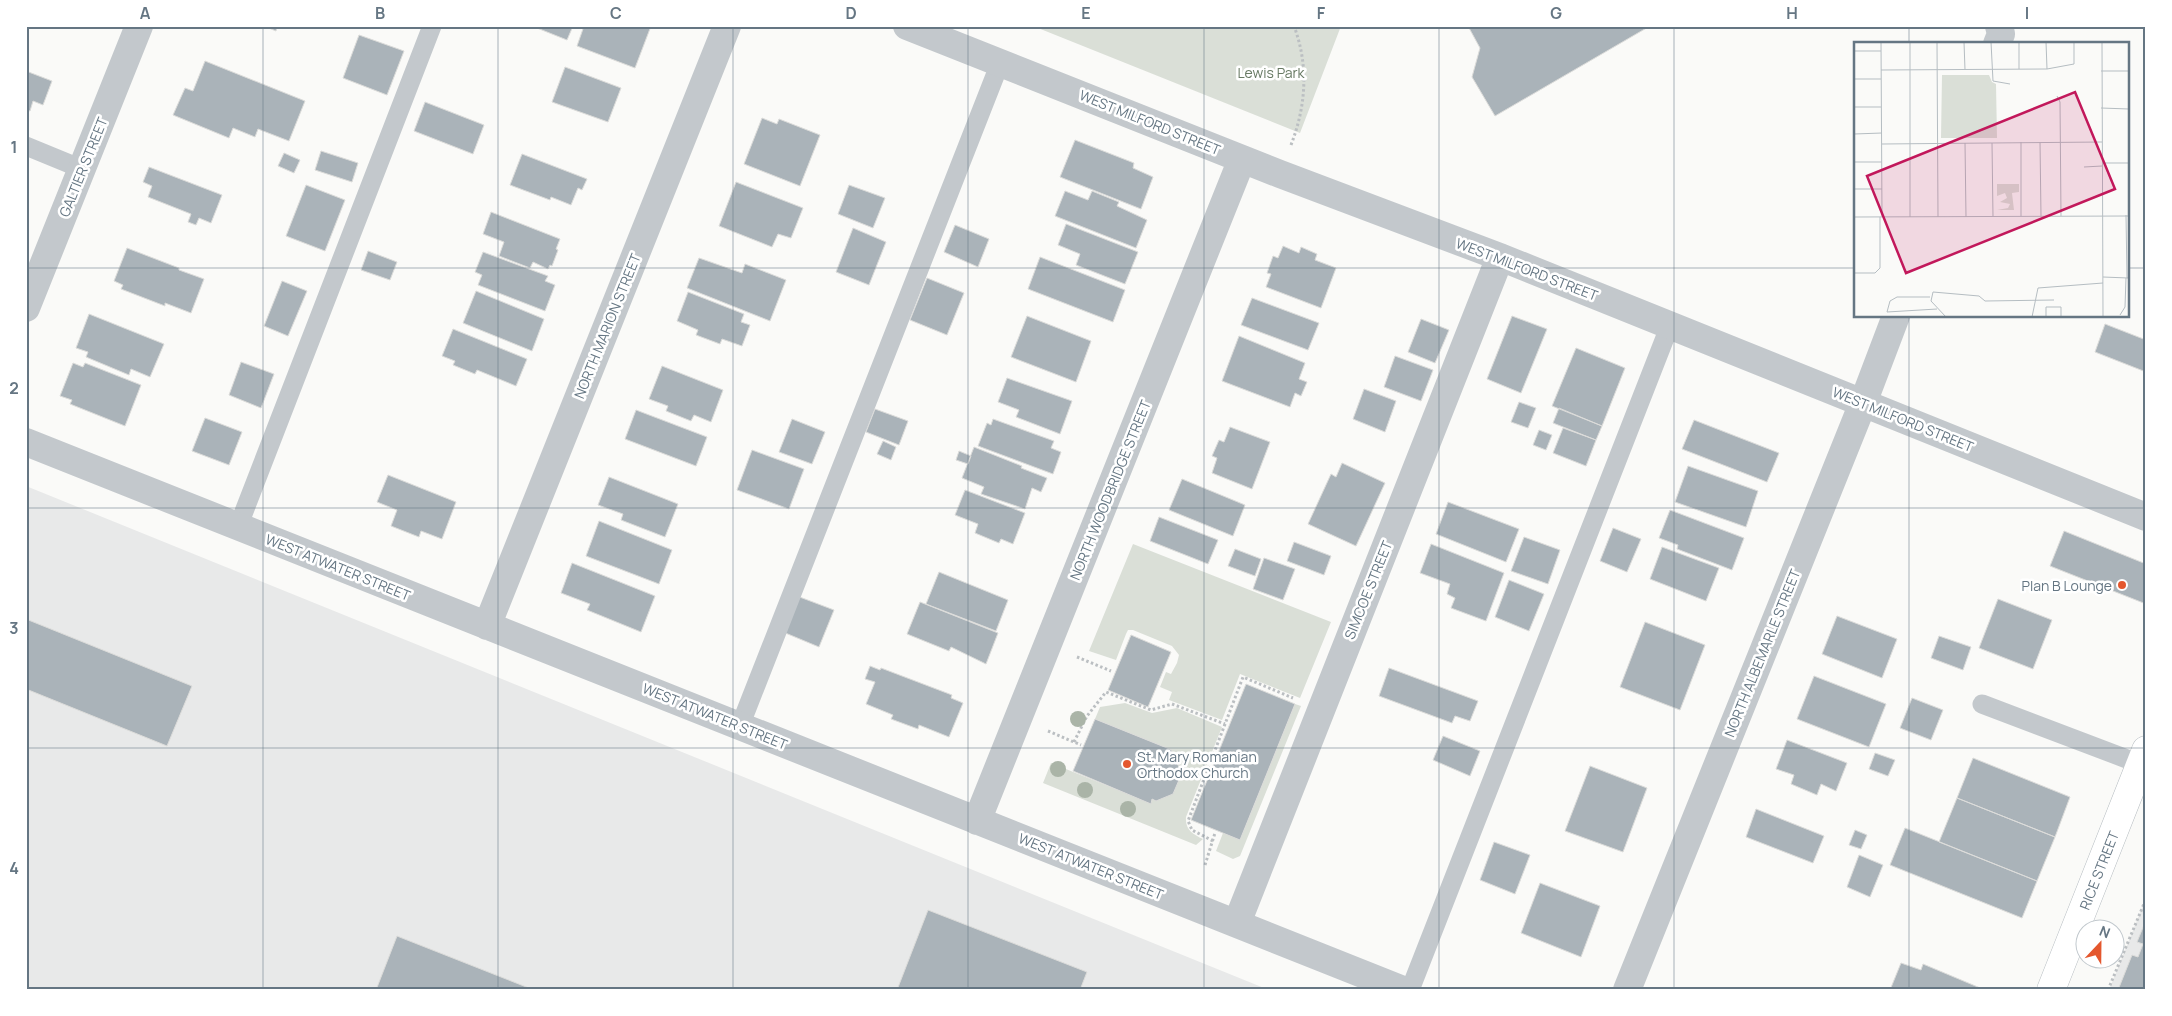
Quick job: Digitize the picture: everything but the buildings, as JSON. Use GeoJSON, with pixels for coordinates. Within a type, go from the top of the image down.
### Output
{"type":"FeatureCollection","features":[{"type":"Feature","properties":{"kind":"main road","name":"RICE STREET"},"geometry":{"type":"LineString","coordinates":[[2051,990],[2143,757]]}},
{"type":"Feature","properties":{"kind":"street","name":"GALTIER STREET"},"geometry":{"type":"LineString","coordinates":[[26,308],[139,26]]}},
{"type":"Feature","properties":{"kind":"street","name":"NORTH MARION STREET"},"geometry":{"type":"LineString","coordinates":[[487,626],[727,26]]}},
{"type":"Feature","properties":{"kind":"street","name":"WEST MILFORD STREET"},"geometry":{"type":"LineString","coordinates":[[907,26],[1280,174],[1500,257],[2146,517]]}},
{"type":"Feature","properties":{"kind":"street"},"geometry":{"type":"LineString","coordinates":[[1998,42],[2001,34],[1999,26]]}},
{"type":"Feature","properties":{"kind":"street","name":"NORTH WOODBRIDGE STREET"},"geometry":{"type":"LineString","coordinates":[[977,821],[1242,159]]}},
{"type":"Feature","properties":{"kind":"street","name":"SIMCOE STREET"},"geometry":{"type":"LineString","coordinates":[[1237,923],[1500,257]]}},
{"type":"Feature","properties":{"kind":"street","name":"NORTH ALBEMARLE STREET"},"geometry":{"type":"LineString","coordinates":[[1627,990],[1863,403],[1895,318]]}},
{"type":"Feature","properties":{"kind":"street","name":"WEST ATWATER STREET"},"geometry":{"type":"LineString","coordinates":[[26,442],[1403,990]]}},
{"type":"Feature","properties":{"kind":"lane"},"geometry":{"type":"LineString","coordinates":[[238,527],[432,26]]}},
{"type":"Feature","properties":{"kind":"lane"},"geometry":{"type":"LineString","coordinates":[[740,726],[1000,63]]}},
{"type":"Feature","properties":{"kind":"lane"},"geometry":{"type":"LineString","coordinates":[[26,146],[82,169]]}},
{"type":"Feature","properties":{"kind":"lane"},"geometry":{"type":"LineString","coordinates":[[1410,990],[1670,326]]}},
{"type":"Feature","properties":{"kind":"lane"},"geometry":{"type":"LineString","coordinates":[[1982,704],[2143,757]]}},
{"type":"Feature","properties":{"kind":"path"},"geometry":{"type":"LineString","coordinates":[[1280,174],[1300,117],[1305,86],[1302,53],[1294,26]]}},
{"type":"Feature","properties":{"kind":"path"},"geometry":{"type":"LineString","coordinates":[[1073,656],[1111,671]]}},
{"type":"Feature","properties":{"kind":"path"},"geometry":{"type":"LineString","coordinates":[[1213,841],[1192,830],[1188,821],[1243,677],[1296,699]]}},
{"type":"Feature","properties":{"kind":"path"},"geometry":{"type":"LineString","coordinates":[[1074,742],[1087,716],[1106,692],[1150,710],[1172,704],[1225,724]]}},
{"type":"Feature","properties":{"kind":"path"},"geometry":{"type":"LineString","coordinates":[[1044,729],[1081,745]]}},
{"type":"Feature","properties":{"kind":"path"},"geometry":{"type":"LineString","coordinates":[[1205,864],[1215,833]]}},
{"type":"Feature","properties":{"kind":"path"},"geometry":{"type":"LineString","coordinates":[[2108,990],[2146,899]]}},
{"type":"Feature","properties":{"kind":"shaded area"},"geometry":{"type":"Polygon","coordinates":[[[26,486],[1269,990],[26,990],[26,486]]]}},
{"type":"Feature","properties":{"kind":"shaded area"},"geometry":{"type":"Polygon","coordinates":[[[2146,898],[2146,990],[2109,990],[2118,968],[2124,968],[2124,953],[2146,898]]]}},
{"type":"Feature","properties":{"kind":"green space","name":"Lewis Park"},"geometry":{"type":"Polygon","coordinates":[[[1033,26],[1341,26],[1300,133],[1033,26]]]}},
{"type":"Feature","properties":{"kind":"green space"},"geometry":{"type":"Polygon","coordinates":[[[1133,544],[1331,622],[1300,698],[1240,674],[1222,720],[1169,700],[1172,692],[1160,687],[1166,672],[1171,674],[1177,663],[1179,655],[1172,646],[1133,630],[1128,630],[1116,660],[1089,651],[1133,544]]]}},
{"type":"Feature","properties":{"kind":"green space"},"geometry":{"type":"Polygon","coordinates":[[[1125,703],[1152,713],[1177,708],[1222,727],[1186,817],[1188,828],[1203,839],[1196,845],[1043,783],[1051,763],[1150,803],[1152,799],[1156,801],[1173,793],[1182,773],[1174,757],[1170,756],[1172,750],[1095,719],[1100,707],[1125,703]]]}},
{"type":"Feature","properties":{"kind":"green space"},"geometry":{"type":"Polygon","coordinates":[[[1295,704],[1301,706],[1240,856],[1233,859],[1216,851],[1223,833],[1240,840],[1295,704]]]}},
{"type":"Feature","properties":{"kind":"place","name":"Plan B Lounge"},"geometry":{"type":"Point","coordinates":[2122,585]}},
{"type":"Feature","properties":{"kind":"place","name":"St. Mary Romanian Orthodox Church"},"geometry":{"type":"Point","coordinates":[1127,764]}}]}
